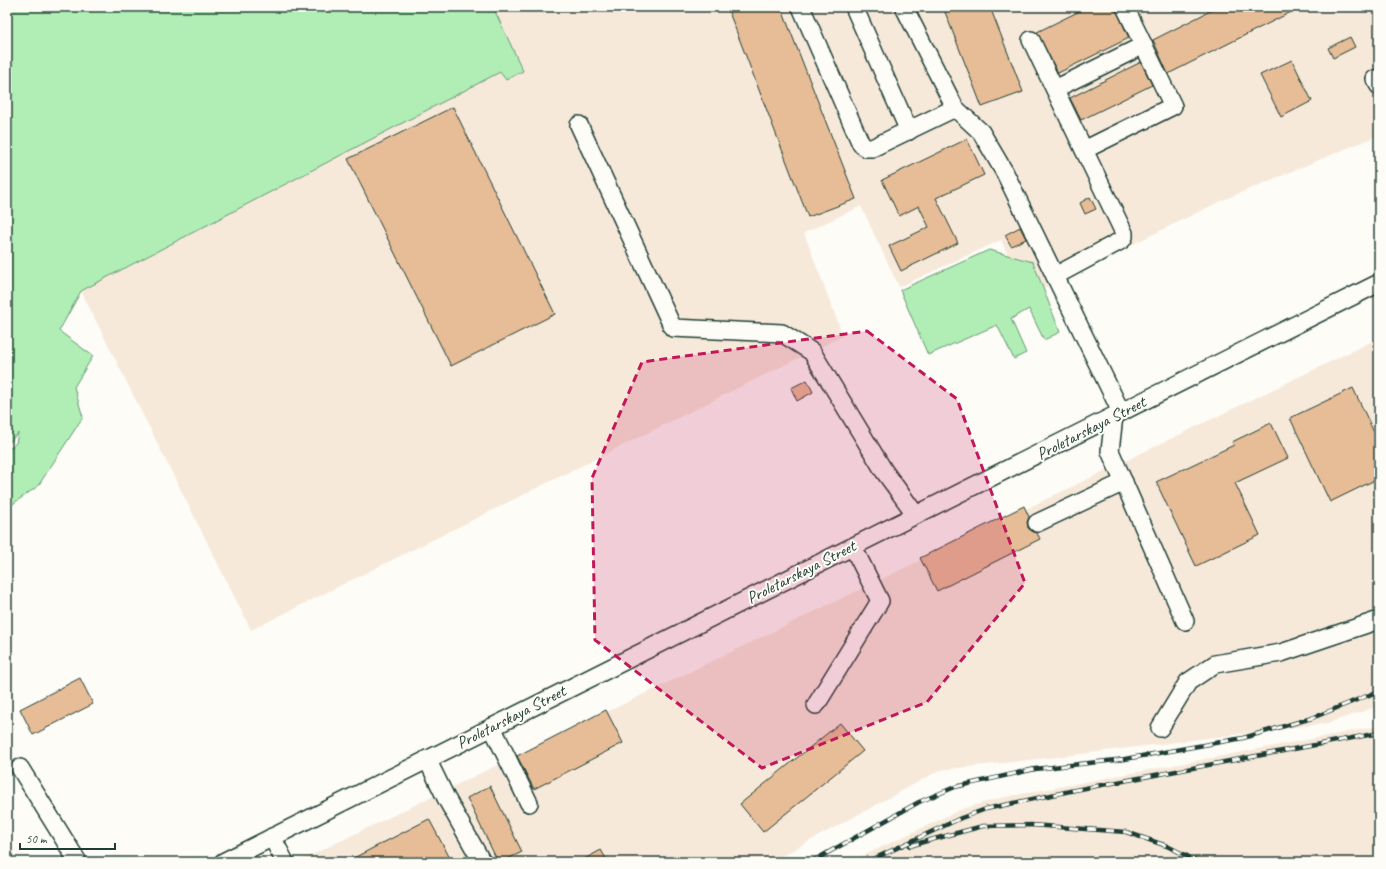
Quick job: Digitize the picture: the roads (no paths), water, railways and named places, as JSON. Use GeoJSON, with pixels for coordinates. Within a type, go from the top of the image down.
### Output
{"type":"FeatureCollection","features":[{"type":"Feature","properties":{"kind":"street"},"geometry":{"type":"LineString","coordinates":[[801,7],[861,144],[866,148],[872,148],[955,108]]}},
{"type":"Feature","properties":{"kind":"street"},"geometry":{"type":"LineString","coordinates":[[854,7],[909,131]]}},
{"type":"Feature","properties":{"kind":"street"},"geometry":{"type":"LineString","coordinates":[[904,7],[955,108],[981,132],[1005,173],[1055,276],[1118,414],[1110,451],[1185,621]]}},
{"type":"Feature","properties":{"kind":"street"},"geometry":{"type":"LineString","coordinates":[[1084,150],[1173,106],[1125,7]]}},
{"type":"Feature","properties":{"kind":"street"},"geometry":{"type":"LineString","coordinates":[[1031,40],[1124,233],[1122,240],[1055,276]]}},
{"type":"Feature","properties":{"kind":"street"},"geometry":{"type":"LineString","coordinates":[[1055,89],[1144,45]]}},
{"type":"Feature","properties":{"kind":"street"},"geometry":{"type":"LineString","coordinates":[[579,125],[673,328],[782,333],[812,352],[884,471],[916,515]]}},
{"type":"Feature","properties":{"kind":"street","name":"Proletarskaya Street"},"geometry":{"type":"LineString","coordinates":[[223,862],[1379,283]]}},
{"type":"Feature","properties":{"kind":"street"},"geometry":{"type":"LineString","coordinates":[[1037,523],[1124,482]]}},
{"type":"Feature","properties":{"kind":"street"},"geometry":{"type":"LineString","coordinates":[[816,705],[880,601],[852,546]]}},
{"type":"Feature","properties":{"kind":"street"},"geometry":{"type":"LineString","coordinates":[[1160,728],[1188,682],[1215,664],[1281,653],[1379,620]]}},
{"type":"Feature","properties":{"kind":"street"},"geometry":{"type":"LineString","coordinates":[[492,727],[529,803]]}},
{"type":"Feature","properties":{"kind":"street"},"geometry":{"type":"LineString","coordinates":[[427,760],[446,798],[482,862]]}},
{"type":"Feature","properties":{"kind":"street"},"geometry":{"type":"LineString","coordinates":[[20,768],[78,862]]}},
{"type":"Feature","properties":{"kind":"street"},"geometry":{"type":"LineString","coordinates":[[272,837],[284,862]]}},
{"type":"Feature","properties":{"kind":"railway"},"geometry":{"type":"LineString","coordinates":[[811,862],[919,802],[955,787],[1035,769],[1125,759],[1243,738],[1312,718],[1379,691]]}},
{"type":"Feature","properties":{"kind":"railway"},"geometry":{"type":"LineString","coordinates":[[869,861],[961,818],[986,809],[1075,790],[1379,733]]}},
{"type":"Feature","properties":{"kind":"railway"},"geometry":{"type":"LineString","coordinates":[[910,846],[983,826],[1031,825],[1126,832],[1167,846],[1199,862]]}}]}
